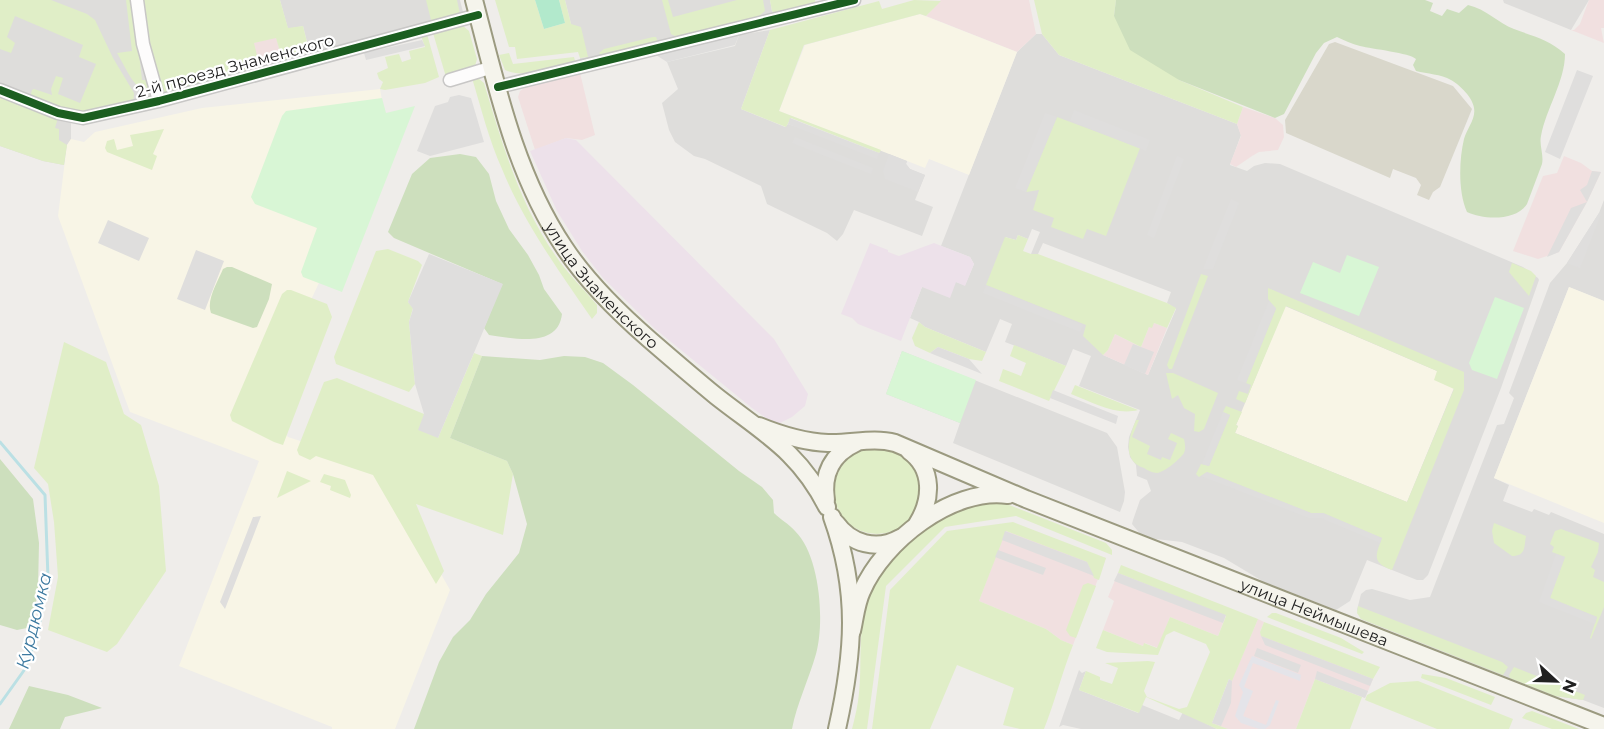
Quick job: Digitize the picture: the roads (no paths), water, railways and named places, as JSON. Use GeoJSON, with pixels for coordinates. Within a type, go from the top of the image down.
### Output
{"type":"FeatureCollection","features":[{"type":"Feature","properties":{"kind":"main road","name":"улица Знаменского"},"geometry":{"type":"LineString","coordinates":[[476,8],[510,133],[533,191],[564,248],[597,288],[627,319],[717,397],[759,426],[793,456],[806,472],[829,512]]}},
{"type":"Feature","properties":{"kind":"main road"},"geometry":{"type":"LineString","coordinates":[[759,426],[805,440],[828,443],[886,441],[901,445],[1026,499]]}},
{"type":"Feature","properties":{"kind":"main road"},"geometry":{"type":"LineString","coordinates":[[852,632],[848,573],[829,512],[825,482],[833,460],[847,447],[866,441]]}},
{"type":"Feature","properties":{"kind":"main road"},"geometry":{"type":"LineString","coordinates":[[837,729],[847,678],[857,604],[869,577],[910,531],[927,505],[928,481],[921,462],[901,445]]}},
{"type":"Feature","properties":{"kind":"main road"},"geometry":{"type":"LineString","coordinates":[[829,512],[840,530],[859,542],[879,545],[891,543],[949,506],[977,496],[1000,494],[1026,499]]}},
{"type":"Feature","properties":{"kind":"main road","name":"улица Неймышева"},"geometry":{"type":"LineString","coordinates":[[1026,499],[1604,726]]}},
{"type":"Feature","properties":{"kind":"street"},"geometry":{"type":"LineString","coordinates":[[137,0],[143,44],[159,101]]}},
{"type":"Feature","properties":{"kind":"street"},"geometry":{"type":"LineString","coordinates":[[498,87],[854,0]]}},
{"type":"Feature","properties":{"kind":"street","name":"2-й проезд Знаменского"},"geometry":{"type":"LineString","coordinates":[[0,90],[58,113],[83,118],[159,101],[476,8]]}},
{"type":"Feature","properties":{"kind":"street"},"geometry":{"type":"LineString","coordinates":[[450,80],[493,67]]}},
{"type":"Feature","properties":{"kind":"waterway","name":"Курдюмка"},"geometry":{"type":"LineString","coordinates":[[0,442],[45,495],[48,578],[38,632],[25,669],[0,704]]}}]}
